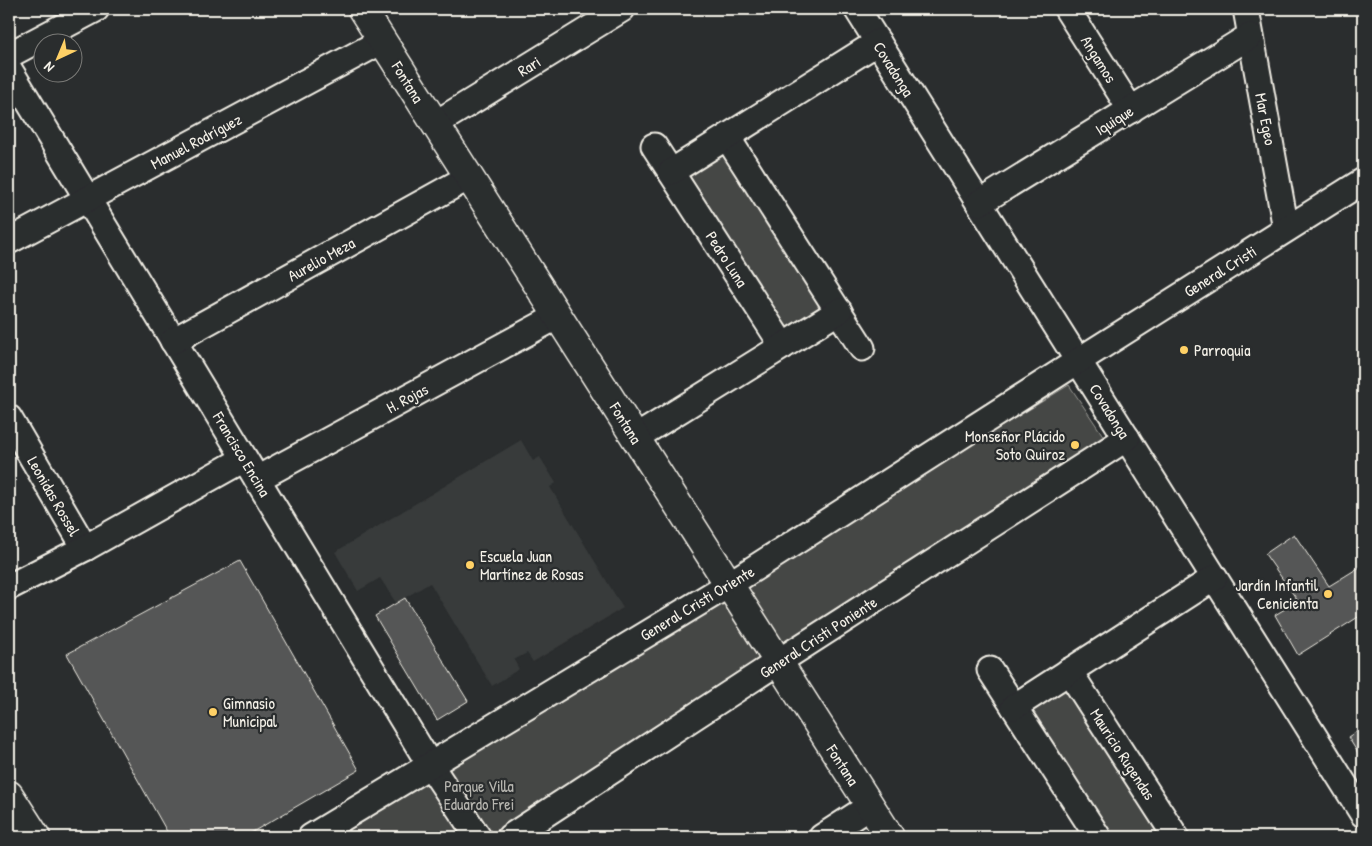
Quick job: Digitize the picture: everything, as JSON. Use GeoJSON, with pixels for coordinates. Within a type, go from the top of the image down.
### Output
{"type":"FeatureCollection","features":[{"type":"Feature","properties":{"kind":"street"},"geometry":{"type":"LineString","coordinates":[[9,55],[96,9]]}},
{"type":"Feature","properties":{"kind":"street","name":"Fontana"},"geometry":{"type":"LineString","coordinates":[[362,9],[890,837]]}},
{"type":"Feature","properties":{"kind":"street","name":"Rari"},"geometry":{"type":"LineString","coordinates":[[435,124],[622,9]]}},
{"type":"Feature","properties":{"kind":"street","name":"Covadonga"},"geometry":{"type":"LineString","coordinates":[[857,9],[1363,814]]}},
{"type":"Feature","properties":{"kind":"street","name":"Angamos"},"geometry":{"type":"LineString","coordinates":[[1067,9],[1131,110]]}},
{"type":"Feature","properties":{"kind":"street","name":"Mar Egeo"},"geometry":{"type":"LineString","coordinates":[[1246,9],[1286,230]]}},
{"type":"Feature","properties":{"kind":"street","name":"Iquique"},"geometry":{"type":"LineString","coordinates":[[979,203],[1250,36]]}},
{"type":"Feature","properties":{"kind":"street","name":"Manuel Rodríguez"},"geometry":{"type":"LineString","coordinates":[[9,241],[382,41]]}},
{"type":"Feature","properties":{"kind":"street"},"geometry":{"type":"LineString","coordinates":[[671,172],[878,42]]}},
{"type":"Feature","properties":{"kind":"street","name":"Francisco Encina"},"geometry":{"type":"LineString","coordinates":[[9,69],[430,764],[478,837]]}},
{"type":"Feature","properties":{"kind":"street"},"geometry":{"type":"LineString","coordinates":[[727,137],[862,348]]}},
{"type":"Feature","properties":{"kind":"street","name":"Pedro Luna"},"geometry":{"type":"LineString","coordinates":[[654,146],[783,346]]}},
{"type":"Feature","properties":{"kind":"street","name":"Aurelio Meza"},"geometry":{"type":"LineString","coordinates":[[173,341],[469,177]]}},
{"type":"Feature","properties":{"kind":"street","name":"General Cristi"},"geometry":{"type":"LineString","coordinates":[[1078,361],[1363,181]]}},
{"type":"Feature","properties":{"kind":"street"},"geometry":{"type":"LineString","coordinates":[[635,438],[839,311]]}},
{"type":"Feature","properties":{"kind":"street","name":"H. Rojas"},"geometry":{"type":"LineString","coordinates":[[9,587],[558,316]]}},
{"type":"Feature","properties":{"kind":"street","name":"General Cristi Oriente"},"geometry":{"type":"LineString","coordinates":[[311,837],[728,585],[1078,361]]}},
{"type":"Feature","properties":{"kind":"street","name":"Leonidas Rossel"},"geometry":{"type":"LineString","coordinates":[[9,418],[85,548]]}},
{"type":"Feature","properties":{"kind":"street","name":"General Cristi Poniente"},"geometry":{"type":"LineString","coordinates":[[510,837],[1127,438]]}},
{"type":"Feature","properties":{"kind":"street"},"geometry":{"type":"LineString","coordinates":[[1014,707],[1214,578]]}},
{"type":"Feature","properties":{"kind":"street"},"geometry":{"type":"LineString","coordinates":[[990,670],[1098,837]]}},
{"type":"Feature","properties":{"kind":"street","name":"Mauricio Rugendas"},"geometry":{"type":"LineString","coordinates":[[1069,671],[1176,837]]}},
{"type":"Feature","properties":{"kind":"street"},"geometry":{"type":"LineString","coordinates":[[10,798],[36,837]]}},
{"type":"Feature","properties":{"kind":"street"},"geometry":{"type":"LineString","coordinates":[[822,837],[870,806]]}},
{"type":"Feature","properties":{"kind":"shaded area","name":"Escuela Juan Martínez de Rosas"},"geometry":{"type":"Polygon","coordinates":[[[521,440],[533,461],[540,457],[556,483],[550,487],[623,608],[533,662],[527,653],[514,660],[519,669],[492,686],[430,583],[396,603],[380,578],[358,591],[335,552],[521,440]]]}},
{"type":"Feature","properties":{"kind":"green space"},"geometry":{"type":"Polygon","coordinates":[[[725,149],[826,307],[784,333],[683,173],[725,149]]]}},
{"type":"Feature","properties":{"kind":"green space","name":"Parque Villa Eduardo Frei"},"geometry":{"type":"Polygon","coordinates":[[[1069,385],[1106,440],[487,837],[335,837],[1069,385]]]}},
{"type":"Feature","properties":{"kind":"green space"},"geometry":{"type":"Polygon","coordinates":[[[1068,679],[1168,837],[1106,837],[1021,708],[1068,679]]]}},
{"type":"Feature","properties":{"kind":"building","name":"Jardín Infantil Cenicienta"},"geometry":{"type":"Polygon","coordinates":[[[1294,534],[1329,586],[1363,565],[1363,614],[1298,655],[1275,615],[1298,601],[1265,554],[1294,534]]]}},
{"type":"Feature","properties":{"kind":"building","name":"Gimnasio Municipal"},"geometry":{"type":"Polygon","coordinates":[[[240,561],[359,770],[244,837],[170,837],[67,654],[240,561]]]}},
{"type":"Feature","properties":{"kind":"building"},"geometry":{"type":"Polygon","coordinates":[[[405,598],[468,701],[437,720],[375,616],[405,598]]]}},
{"type":"Feature","properties":{"kind":"building"},"geometry":{"type":"Polygon","coordinates":[[[1363,727],[1363,761],[1348,737],[1363,727]]]}},
{"type":"Feature","properties":{"kind":"place","name":"Parroquia"},"geometry":{"type":"Point","coordinates":[1184,350]}},
{"type":"Feature","properties":{"kind":"place","name":"Monseñor Plácido Soto Quiroz"},"geometry":{"type":"Point","coordinates":[1075,445]}},
{"type":"Feature","properties":{"kind":"place","name":"Escuela Juan Martínez de Rosas"},"geometry":{"type":"Point","coordinates":[470,565]}},
{"type":"Feature","properties":{"kind":"place","name":"Jardín Infantil Cenicienta"},"geometry":{"type":"Point","coordinates":[1328,594]}},
{"type":"Feature","properties":{"kind":"place","name":"Gimnasio Municipal"},"geometry":{"type":"Point","coordinates":[213,712]}}]}
